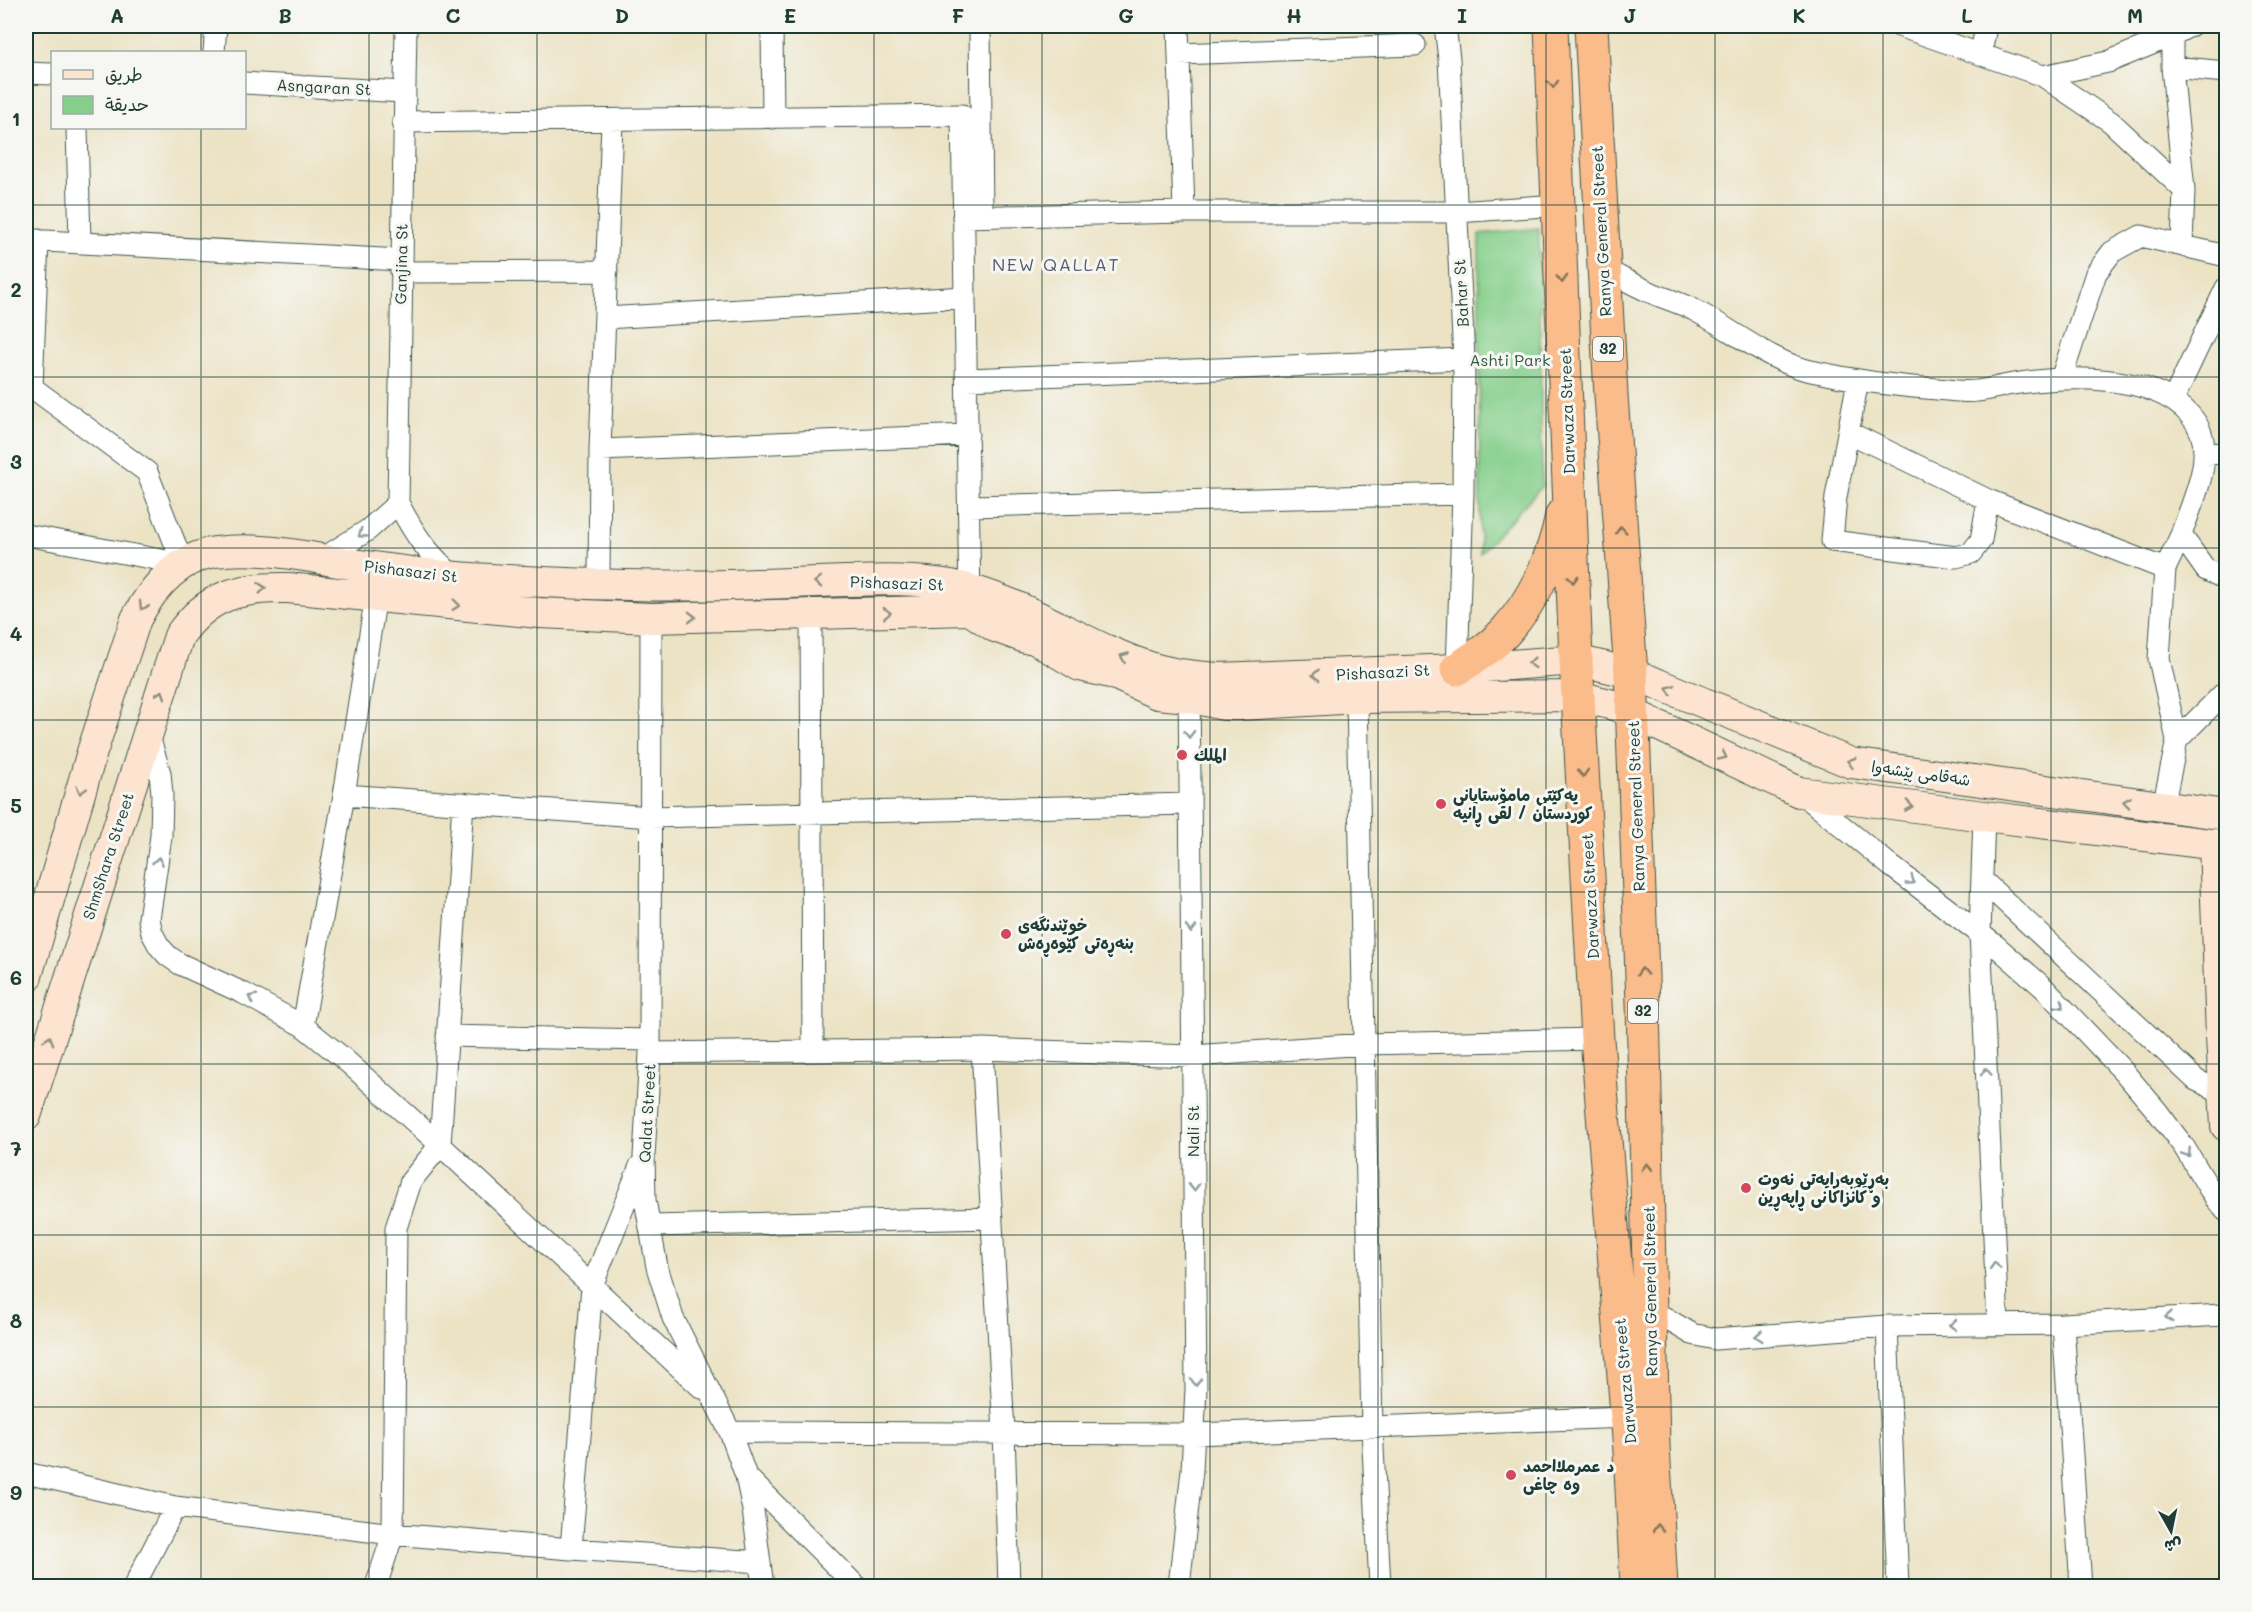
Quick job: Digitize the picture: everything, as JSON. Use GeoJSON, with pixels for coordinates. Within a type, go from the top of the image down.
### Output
{"type":"FeatureCollection","features":[{"type":"Feature","properties":{"kind":"highway","name":"Darwaza Street"},"geometry":{"type":"LineString","coordinates":[[1551,26],[1560,205],[1576,660],[1596,1039],[1627,1417],[1636,1587]]}},
{"type":"Feature","properties":{"kind":"highway","name":"Ranya General Street"},"geometry":{"type":"LineString","coordinates":[[1591,26],[1604,269],[1631,672],[1643,1004],[1653,1445],[1661,1587]]}},
{"type":"Feature","properties":{"kind":"highway"},"geometry":{"type":"LineString","coordinates":[[1457,669],[1485,650],[1505,632],[1525,606],[1539,582],[1551,555],[1559,528],[1570,472]]}},
{"type":"Feature","properties":{"kind":"main road","name":"Pishasazi St"},"geometry":{"type":"LineString","coordinates":[[183,564],[207,554],[259,551],[454,577],[599,584],[706,585],[903,580],[930,582],[970,600],[995,627],[1025,638],[1028,635],[1080,666],[1114,674],[1157,694],[1217,678],[1457,669],[1576,660],[1631,672]]}},
{"type":"Feature","properties":{"kind":"main road"},"geometry":{"type":"LineString","coordinates":[[26,979],[92,752],[136,619],[150,596],[167,576],[183,564],[206,605]]}},
{"type":"Feature","properties":{"kind":"main road","name":"Pishasazi St"},"geometry":{"type":"LineString","coordinates":[[206,605],[236,593],[267,587],[376,596],[539,614],[651,618],[811,615],[970,600]]}},
{"type":"Feature","properties":{"kind":"main road","name":"ShmShara Street"},"geometry":{"type":"LineString","coordinates":[[26,1116],[180,636],[191,619],[206,605]]}},
{"type":"Feature","properties":{"kind":"main road","name":"شەقامی پێشەوا"},"geometry":{"type":"LineString","coordinates":[[1631,672],[1851,763],[2226,815]]}},
{"type":"Feature","properties":{"kind":"main road","name":"Pishasazi St"},"geometry":{"type":"LineString","coordinates":[[1189,686],[1223,705],[1357,698],[1578,696],[1617,706],[1632,713]]}},
{"type":"Feature","properties":{"kind":"main road"},"geometry":{"type":"LineString","coordinates":[[1632,713],[1799,792],[2220,845],[2226,1126]]}},
{"type":"Feature","properties":{"kind":"street"},"geometry":{"type":"LineString","coordinates":[[214,51],[216,26]]}},
{"type":"Feature","properties":{"kind":"street","name":"Ganjina St"},"geometry":{"type":"LineString","coordinates":[[406,26],[398,503],[418,540],[430,555],[454,577]]}},
{"type":"Feature","properties":{"kind":"street"},"geometry":{"type":"LineString","coordinates":[[772,26],[772,118]]}},
{"type":"Feature","properties":{"kind":"street"},"geometry":{"type":"LineString","coordinates":[[970,600],[965,297],[973,217],[980,26]]}},
{"type":"Feature","properties":{"kind":"street"},"geometry":{"type":"LineString","coordinates":[[1178,26],[1184,212]]}},
{"type":"Feature","properties":{"kind":"street","name":"Bahar St"},"geometry":{"type":"LineString","coordinates":[[1445,26],[1449,59],[1464,359],[1463,494],[1457,669]]}},
{"type":"Feature","properties":{"kind":"street"},"geometry":{"type":"LineString","coordinates":[[1899,26],[2043,76],[2111,122],[2184,190]]}},
{"type":"Feature","properties":{"kind":"street"},"geometry":{"type":"LineString","coordinates":[[1981,54],[1986,26]]}},
{"type":"Feature","properties":{"kind":"street"},"geometry":{"type":"LineString","coordinates":[[2043,76],[2108,62],[2172,31],[2190,26]]}},
{"type":"Feature","properties":{"kind":"street"},"geometry":{"type":"LineString","coordinates":[[2172,31],[2172,68],[2184,190],[2182,245]]}},
{"type":"Feature","properties":{"kind":"street"},"geometry":{"type":"LineString","coordinates":[[1179,54],[1415,45]]}},
{"type":"Feature","properties":{"kind":"street"},"geometry":{"type":"LineString","coordinates":[[2172,68],[2226,72]]}},
{"type":"Feature","properties":{"kind":"street"},"geometry":{"type":"LineString","coordinates":[[26,72],[51,74]]}},
{"type":"Feature","properties":{"kind":"street","name":"Asngaran St"},"geometry":{"type":"LineString","coordinates":[[246,83],[404,92]]}},
{"type":"Feature","properties":{"kind":"street"},"geometry":{"type":"LineString","coordinates":[[403,122],[962,115],[973,217]]}},
{"type":"Feature","properties":{"kind":"street"},"geometry":{"type":"LineString","coordinates":[[599,584],[600,450],[612,120]]}},
{"type":"Feature","properties":{"kind":"street"},"geometry":{"type":"LineString","coordinates":[[77,129],[80,242]]}},
{"type":"Feature","properties":{"kind":"street"},"geometry":{"type":"LineString","coordinates":[[973,217],[1184,212],[1456,212],[1560,205]]}},
{"type":"Feature","properties":{"kind":"street"},"geometry":{"type":"LineString","coordinates":[[2061,379],[2096,273],[2112,252],[2141,236],[2226,256]]}},
{"type":"Feature","properties":{"kind":"street"},"geometry":{"type":"LineString","coordinates":[[183,564],[147,472],[29,385],[32,240],[401,266],[607,271]]}},
{"type":"Feature","properties":{"kind":"street"},"geometry":{"type":"LineString","coordinates":[[1604,269],[1651,293],[1693,310],[1787,363],[1808,371],[1905,386],[1977,392],[2012,384],[2061,379],[2103,381],[2145,388],[2174,400],[2191,415],[2201,432],[2205,454],[2181,535],[2165,569],[2159,659],[2178,740],[2163,807]]}},
{"type":"Feature","properties":{"kind":"street"},"geometry":{"type":"LineString","coordinates":[[2174,400],[2226,288]]}},
{"type":"Feature","properties":{"kind":"street"},"geometry":{"type":"LineString","coordinates":[[605,318],[965,297]]}},
{"type":"Feature","properties":{"kind":"street"},"geometry":{"type":"LineString","coordinates":[[967,378],[1464,359]]}},
{"type":"Feature","properties":{"kind":"street"},"geometry":{"type":"LineString","coordinates":[[1858,380],[1836,497],[1832,541],[1956,557],[1971,553],[1981,540],[1988,500]]}},
{"type":"Feature","properties":{"kind":"street"},"geometry":{"type":"LineString","coordinates":[[1848,432],[1988,500],[2165,569]]}},
{"type":"Feature","properties":{"kind":"street"},"geometry":{"type":"LineString","coordinates":[[600,450],[968,435]]}},
{"type":"Feature","properties":{"kind":"street"},"geometry":{"type":"LineString","coordinates":[[2205,454],[2226,453]]}},
{"type":"Feature","properties":{"kind":"street"},"geometry":{"type":"LineString","coordinates":[[969,506],[1463,494]]}},
{"type":"Feature","properties":{"kind":"street"},"geometry":{"type":"LineString","coordinates":[[322,559],[368,530],[398,503]]}},
{"type":"Feature","properties":{"kind":"street"},"geometry":{"type":"LineString","coordinates":[[26,535],[183,564]]}},
{"type":"Feature","properties":{"kind":"street"},"geometry":{"type":"LineString","coordinates":[[2181,535],[2206,570],[2226,579]]}},
{"type":"Feature","properties":{"kind":"street"},"geometry":{"type":"LineString","coordinates":[[303,1026],[376,596]]}},
{"type":"Feature","properties":{"kind":"street"},"geometry":{"type":"LineString","coordinates":[[811,615],[813,1051]]}},
{"type":"Feature","properties":{"kind":"street","name":"Qalat Street"},"geometry":{"type":"LineString","coordinates":[[651,618],[650,1046],[644,1157],[645,1200],[657,1267],[674,1318],[730,1432],[746,1476],[755,1521],[763,1587]]}},
{"type":"Feature","properties":{"kind":"street","name":"Nali St"},"geometry":{"type":"LineString","coordinates":[[1179,1587],[1195,1434],[1189,686]]}},
{"type":"Feature","properties":{"kind":"street"},"geometry":{"type":"LineString","coordinates":[[2178,740],[2226,690]]}},
{"type":"Feature","properties":{"kind":"street"},"geometry":{"type":"LineString","coordinates":[[1357,698],[1372,1428],[1380,1587]]}},
{"type":"Feature","properties":{"kind":"street"},"geometry":{"type":"LineString","coordinates":[[148,733],[160,773],[162,794],[161,836],[150,919],[152,933],[159,946],[180,964],[243,993],[303,1026],[343,1058],[711,1397]]}},
{"type":"Feature","properties":{"kind":"street"},"geometry":{"type":"LineString","coordinates":[[1799,792],[1891,866],[1980,933],[2044,988],[2124,1072],[2184,1147],[2215,1198],[2226,1211]]}},
{"type":"Feature","properties":{"kind":"street"},"geometry":{"type":"LineString","coordinates":[[344,795],[651,818],[1190,804]]}},
{"type":"Feature","properties":{"kind":"street"},"geometry":{"type":"LineString","coordinates":[[376,1587],[393,1534],[396,1228],[411,1181],[440,1145],[462,804]]}},
{"type":"Feature","properties":{"kind":"street"},"geometry":{"type":"LineString","coordinates":[[1984,816],[1980,933],[1998,1325]]}},
{"type":"Feature","properties":{"kind":"street"},"geometry":{"type":"LineString","coordinates":[[1982,880],[2196,1080],[2225,1094]]}},
{"type":"Feature","properties":{"kind":"street"},"geometry":{"type":"LineString","coordinates":[[447,1036],[813,1051],[982,1049],[1193,1056],[1365,1044],[1596,1039]]}},
{"type":"Feature","properties":{"kind":"street"},"geometry":{"type":"LineString","coordinates":[[982,1049],[1004,1432],[1010,1587]]}},
{"type":"Feature","properties":{"kind":"street"},"geometry":{"type":"LineString","coordinates":[[571,1549],[592,1286],[644,1157]]}},
{"type":"Feature","properties":{"kind":"street"},"geometry":{"type":"LineString","coordinates":[[650,1226],[992,1218]]}},
{"type":"Feature","properties":{"kind":"street"},"geometry":{"type":"LineString","coordinates":[[1650,1309],[1692,1334],[1715,1339],[1887,1326],[2063,1324],[2222,1315],[2226,1318]]}},
{"type":"Feature","properties":{"kind":"street"},"geometry":{"type":"LineString","coordinates":[[2063,1324],[2080,1587]]}},
{"type":"Feature","properties":{"kind":"street"},"geometry":{"type":"LineString","coordinates":[[1887,1326],[1898,1587]]}},
{"type":"Feature","properties":{"kind":"street"},"geometry":{"type":"LineString","coordinates":[[730,1432],[1195,1434],[1627,1417]]}},
{"type":"Feature","properties":{"kind":"street"},"geometry":{"type":"LineString","coordinates":[[26,1473],[176,1507],[393,1534],[760,1562]]}},
{"type":"Feature","properties":{"kind":"street"},"geometry":{"type":"LineString","coordinates":[[746,1476],[856,1587]]}},
{"type":"Feature","properties":{"kind":"street"},"geometry":{"type":"LineString","coordinates":[[134,1587],[176,1507]]}},
{"type":"Feature","properties":{"kind":"green space","name":"Ashti Park"},"geometry":{"type":"Polygon","coordinates":[[[1539,228],[1542,486],[1480,553],[1479,234],[1539,228]]]}},
{"type":"Feature","properties":{"kind":"place","name":"الملك"},"geometry":{"type":"Point","coordinates":[1182,755]}},
{"type":"Feature","properties":{"kind":"place","name":"یەکێتی مامۆستایانی کوردستان / لقی ڕانیە"},"geometry":{"type":"Point","coordinates":[1441,804]}},
{"type":"Feature","properties":{"kind":"place","name":"خوێندنگەی بنەڕەتی کێوەڕەش"},"geometry":{"type":"Point","coordinates":[1006,934]}},
{"type":"Feature","properties":{"kind":"place","name":"بەڕێوبەرایەتی نەوت و کانزاکانی ڕاپەڕین"},"geometry":{"type":"Point","coordinates":[1746,1188]}},
{"type":"Feature","properties":{"kind":"place","name":"د عمرملااحمد وه چاغى"},"geometry":{"type":"Point","coordinates":[1511,1475]}},
{"type":"Feature","properties":{"kind":"district","name":"NEW QALLAT"},"geometry":{"type":"Point","coordinates":[1056,265]}}]}
